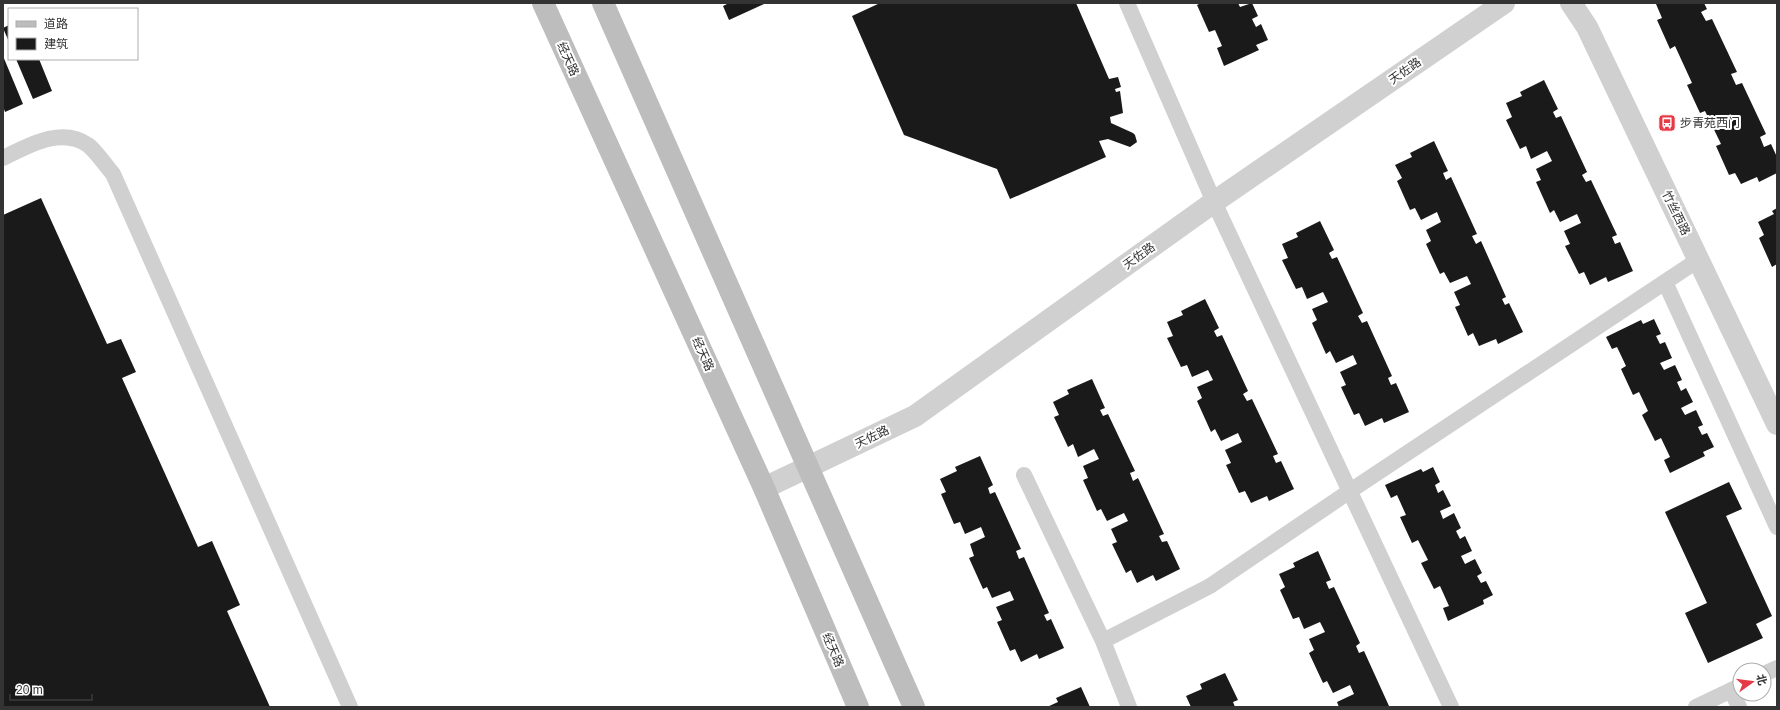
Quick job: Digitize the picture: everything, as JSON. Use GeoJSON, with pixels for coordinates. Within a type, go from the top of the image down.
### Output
{"type":"FeatureCollection","features":[{"type":"Feature","properties":{"kind":"main road","name":"经天路"},"geometry":{"type":"LineString","coordinates":[[543,3],[764,488],[858,707]]}},
{"type":"Feature","properties":{"kind":"main road"},"geometry":{"type":"LineString","coordinates":[[603,3],[914,707]]}},
{"type":"Feature","properties":{"kind":"street","name":"天佐路"},"geometry":{"type":"LineString","coordinates":[[764,488],[915,416],[1214,202],[1504,3]]}},
{"type":"Feature","properties":{"kind":"street","name":"竹丝西路"},"geometry":{"type":"LineString","coordinates":[[1571,3],[1587,27],[1777,424]]}},
{"type":"Feature","properties":{"kind":"lane"},"geometry":{"type":"LineString","coordinates":[[1127,3],[1214,202],[1451,707]]}},
{"type":"Feature","properties":{"kind":"lane"},"geometry":{"type":"LineString","coordinates":[[3,158],[36,141],[67,137],[88,145],[113,174],[350,707]]}},
{"type":"Feature","properties":{"kind":"lane"},"geometry":{"type":"LineString","coordinates":[[1102,641],[1210,586],[1350,491],[1698,260]]}},
{"type":"Feature","properties":{"kind":"lane"},"geometry":{"type":"LineString","coordinates":[[1665,282],[1777,527]]}},
{"type":"Feature","properties":{"kind":"lane"},"geometry":{"type":"LineString","coordinates":[[1024,475],[1102,641],[1129,707]]}},
{"type":"Feature","properties":{"kind":"lane"},"geometry":{"type":"LineString","coordinates":[[1696,707],[1732,689]]}},
{"type":"Feature","properties":{"kind":"building"},"geometry":{"type":"Polygon","coordinates":[[[729,3],[764,4],[729,20],[723,6],[729,3]]]}},
{"type":"Feature","properties":{"kind":"building"},"geometry":{"type":"Polygon","coordinates":[[[880,3],[1076,3],[1109,79],[1118,77],[1121,87],[1115,89],[1116,92],[1120,91],[1123,113],[1110,117],[1111,123],[1133,133],[1137,142],[1130,147],[1108,139],[1099,141],[1106,157],[1010,199],[997,169],[904,135],[852,16],[880,3]]]}},
{"type":"Feature","properties":{"kind":"building"},"geometry":{"type":"Polygon","coordinates":[[[1201,3],[1238,3],[1240,7],[1252,3],[1258,16],[1252,19],[1256,27],[1261,24],[1268,40],[1256,45],[1259,50],[1224,66],[1217,48],[1222,46],[1215,30],[1209,32],[1197,5],[1201,3]]]}},
{"type":"Feature","properties":{"kind":"building"},"geometry":{"type":"Polygon","coordinates":[[[1704,3],[1707,9],[1701,12],[1706,21],[1712,19],[1737,72],[1731,74],[1736,85],[1742,83],[1766,134],[1760,137],[1764,147],[1771,144],[1777,157],[1777,173],[1759,182],[1757,177],[1741,184],[1735,173],[1729,175],[1716,146],[1721,144],[1705,111],[1700,113],[1687,85],[1692,83],[1675,46],[1670,49],[1657,20],[1662,18],[1656,4],[1704,3]]]}},
{"type":"Feature","properties":{"kind":"building"},"geometry":{"type":"Polygon","coordinates":[[[8,26],[8,40],[3,28],[8,26]]]}},
{"type":"Feature","properties":{"kind":"building"},"geometry":{"type":"Polygon","coordinates":[[[3,56],[23,104],[5,112],[3,106],[3,56]]]}},
{"type":"Feature","properties":{"kind":"building"},"geometry":{"type":"Polygon","coordinates":[[[16,60],[39,60],[52,91],[33,99],[16,60]]]}},
{"type":"Feature","properties":{"kind":"building"},"geometry":{"type":"Polygon","coordinates":[[[1544,80],[1558,109],[1553,112],[1556,118],[1561,116],[1587,172],[1582,175],[1586,182],[1591,180],[1617,235],[1612,237],[1615,244],[1620,242],[1633,271],[1608,282],[1606,277],[1590,285],[1584,272],[1579,274],[1565,246],[1570,244],[1564,231],[1581,223],[1577,214],[1560,222],[1554,210],[1550,213],[1536,182],[1541,180],[1536,169],[1552,161],[1547,151],[1531,159],[1526,146],[1520,149],[1506,120],[1512,117],[1506,103],[1522,96],[1520,92],[1544,80]]]}},
{"type":"Feature","properties":{"kind":"building"},"geometry":{"type":"Polygon","coordinates":[[[1434,141],[1448,171],[1443,173],[1446,180],[1451,177],[1477,234],[1472,236],[1476,244],[1481,241],[1506,297],[1502,299],[1505,305],[1509,303],[1523,332],[1498,344],[1496,339],[1479,346],[1473,333],[1468,336],[1455,307],[1460,305],[1454,292],[1471,284],[1467,276],[1450,283],[1444,272],[1440,274],[1426,244],[1431,241],[1426,230],[1441,222],[1437,212],[1421,220],[1415,208],[1410,210],[1397,181],[1402,178],[1395,165],[1412,157],[1410,153],[1434,141]]]}},
{"type":"Feature","properties":{"kind":"building"},"geometry":{"type":"Polygon","coordinates":[[[41,198],[107,344],[121,339],[136,372],[122,378],[198,547],[212,541],[240,605],[227,611],[270,707],[3,707],[3,215],[41,198]]]}},
{"type":"Feature","properties":{"kind":"building"},"geometry":{"type":"Polygon","coordinates":[[[1777,208],[1777,264],[1772,267],[1759,238],[1764,235],[1758,222],[1774,214],[1772,211],[1777,208]]]}},
{"type":"Feature","properties":{"kind":"building"},"geometry":{"type":"Polygon","coordinates":[[[1320,221],[1334,250],[1329,253],[1332,259],[1337,257],[1363,313],[1358,316],[1362,323],[1367,321],[1392,376],[1388,378],[1391,385],[1396,383],[1409,412],[1384,423],[1382,418],[1365,426],[1359,413],[1354,415],[1341,387],[1346,385],[1340,372],[1357,364],[1353,355],[1336,363],[1330,351],[1326,354],[1312,323],[1317,320],[1312,309],[1328,302],[1323,292],[1307,299],[1302,287],[1296,289],[1282,260],[1288,258],[1282,244],[1298,237],[1296,233],[1320,221]]]}},
{"type":"Feature","properties":{"kind":"building"},"geometry":{"type":"Polygon","coordinates":[[[1205,299],[1219,328],[1214,331],[1217,337],[1222,335],[1248,391],[1243,394],[1247,401],[1252,399],[1278,454],[1273,456],[1276,463],[1281,461],[1294,489],[1269,501],[1267,496],[1251,503],[1245,491],[1239,493],[1226,465],[1231,463],[1225,450],[1242,442],[1238,433],[1221,441],[1215,429],[1211,432],[1197,401],[1202,398],[1197,387],[1213,380],[1208,370],[1192,377],[1187,365],[1181,367],[1167,338],[1173,336],[1167,322],[1183,315],[1181,311],[1205,299]]]}},
{"type":"Feature","properties":{"kind":"building"},"geometry":{"type":"Polygon","coordinates":[[[1654,319],[1661,334],[1656,336],[1660,344],[1665,342],[1672,358],[1660,363],[1664,370],[1675,365],[1682,380],[1677,382],[1681,391],[1686,388],[1693,402],[1681,408],[1685,415],[1696,410],[1703,425],[1698,427],[1702,435],[1707,433],[1714,447],[1703,452],[1705,456],[1670,473],[1664,460],[1670,457],[1661,438],[1655,441],[1642,415],[1648,411],[1639,392],[1633,395],[1621,369],[1626,366],[1617,347],[1612,349],[1606,337],[1641,320],[1643,324],[1654,319]]]}},
{"type":"Feature","properties":{"kind":"building"},"geometry":{"type":"Polygon","coordinates":[[[1092,379],[1105,408],[1100,410],[1103,416],[1108,414],[1135,471],[1130,473],[1133,481],[1138,478],[1164,534],[1159,536],[1162,542],[1167,541],[1180,569],[1156,581],[1153,575],[1137,583],[1131,570],[1126,573],[1112,544],[1117,542],[1111,529],[1128,521],[1124,513],[1107,521],[1101,509],[1097,511],[1083,480],[1088,478],[1083,466],[1099,459],[1094,449],[1078,457],[1073,444],[1068,447],[1054,417],[1059,415],[1053,402],[1069,394],[1067,390],[1092,379]]]}},
{"type":"Feature","properties":{"kind":"building"},"geometry":{"type":"Polygon","coordinates":[[[980,456],[993,485],[988,488],[990,494],[995,492],[1021,549],[1016,551],[1019,559],[1024,557],[1049,613],[1044,615],[1047,621],[1051,619],[1064,648],[1039,659],[1037,654],[1021,662],[1015,649],[1010,651],[997,622],[1002,620],[996,607],[1014,600],[1010,591],[992,598],[987,587],[983,589],[969,558],[974,556],[970,544],[985,537],[981,527],[965,534],[960,522],[954,524],[941,494],[946,492],[940,479],[957,471],[955,467],[980,456]]]}},
{"type":"Feature","properties":{"kind":"building"},"geometry":{"type":"Polygon","coordinates":[[[1433,467],[1440,482],[1435,485],[1438,493],[1443,490],[1451,506],[1440,511],[1443,519],[1454,513],[1461,528],[1456,531],[1460,539],[1465,536],[1472,551],[1461,556],[1465,564],[1475,559],[1482,573],[1477,576],[1481,583],[1486,581],[1493,595],[1483,600],[1484,604],[1448,621],[1443,608],[1449,606],[1440,586],[1434,589],[1421,563],[1428,560],[1418,540],[1412,543],[1400,517],[1406,515],[1397,495],[1391,498],[1385,485],[1421,469],[1423,472],[1433,467]]]}},
{"type":"Feature","properties":{"kind":"building"},"geometry":{"type":"Polygon","coordinates":[[[1729,482],[1742,509],[1726,516],[1772,616],[1756,624],[1763,638],[1708,663],[1685,613],[1707,603],[1665,512],[1729,482]]]}},
{"type":"Feature","properties":{"kind":"building"},"geometry":{"type":"Polygon","coordinates":[[[1318,551],[1331,580],[1326,582],[1329,589],[1334,587],[1360,643],[1356,646],[1359,653],[1364,651],[1389,706],[1339,707],[1337,702],[1354,694],[1350,685],[1333,693],[1327,681],[1323,683],[1309,653],[1314,650],[1309,639],[1325,632],[1320,622],[1304,629],[1299,617],[1293,619],[1280,590],[1285,587],[1279,574],[1295,567],[1293,563],[1318,551]]]}},
{"type":"Feature","properties":{"kind":"building"},"geometry":{"type":"Polygon","coordinates":[[[1225,673],[1238,700],[1233,702],[1235,707],[1191,707],[1186,696],[1202,689],[1200,684],[1225,673]]]}},
{"type":"Feature","properties":{"kind":"building"},"geometry":{"type":"Polygon","coordinates":[[[1081,687],[1090,707],[1047,707],[1058,702],[1056,698],[1081,687]]]}},
{"type":"Feature","properties":{"kind":"place","name":"步青苑西门"},"geometry":{"type":"Point","coordinates":[1667,123]}}]}
